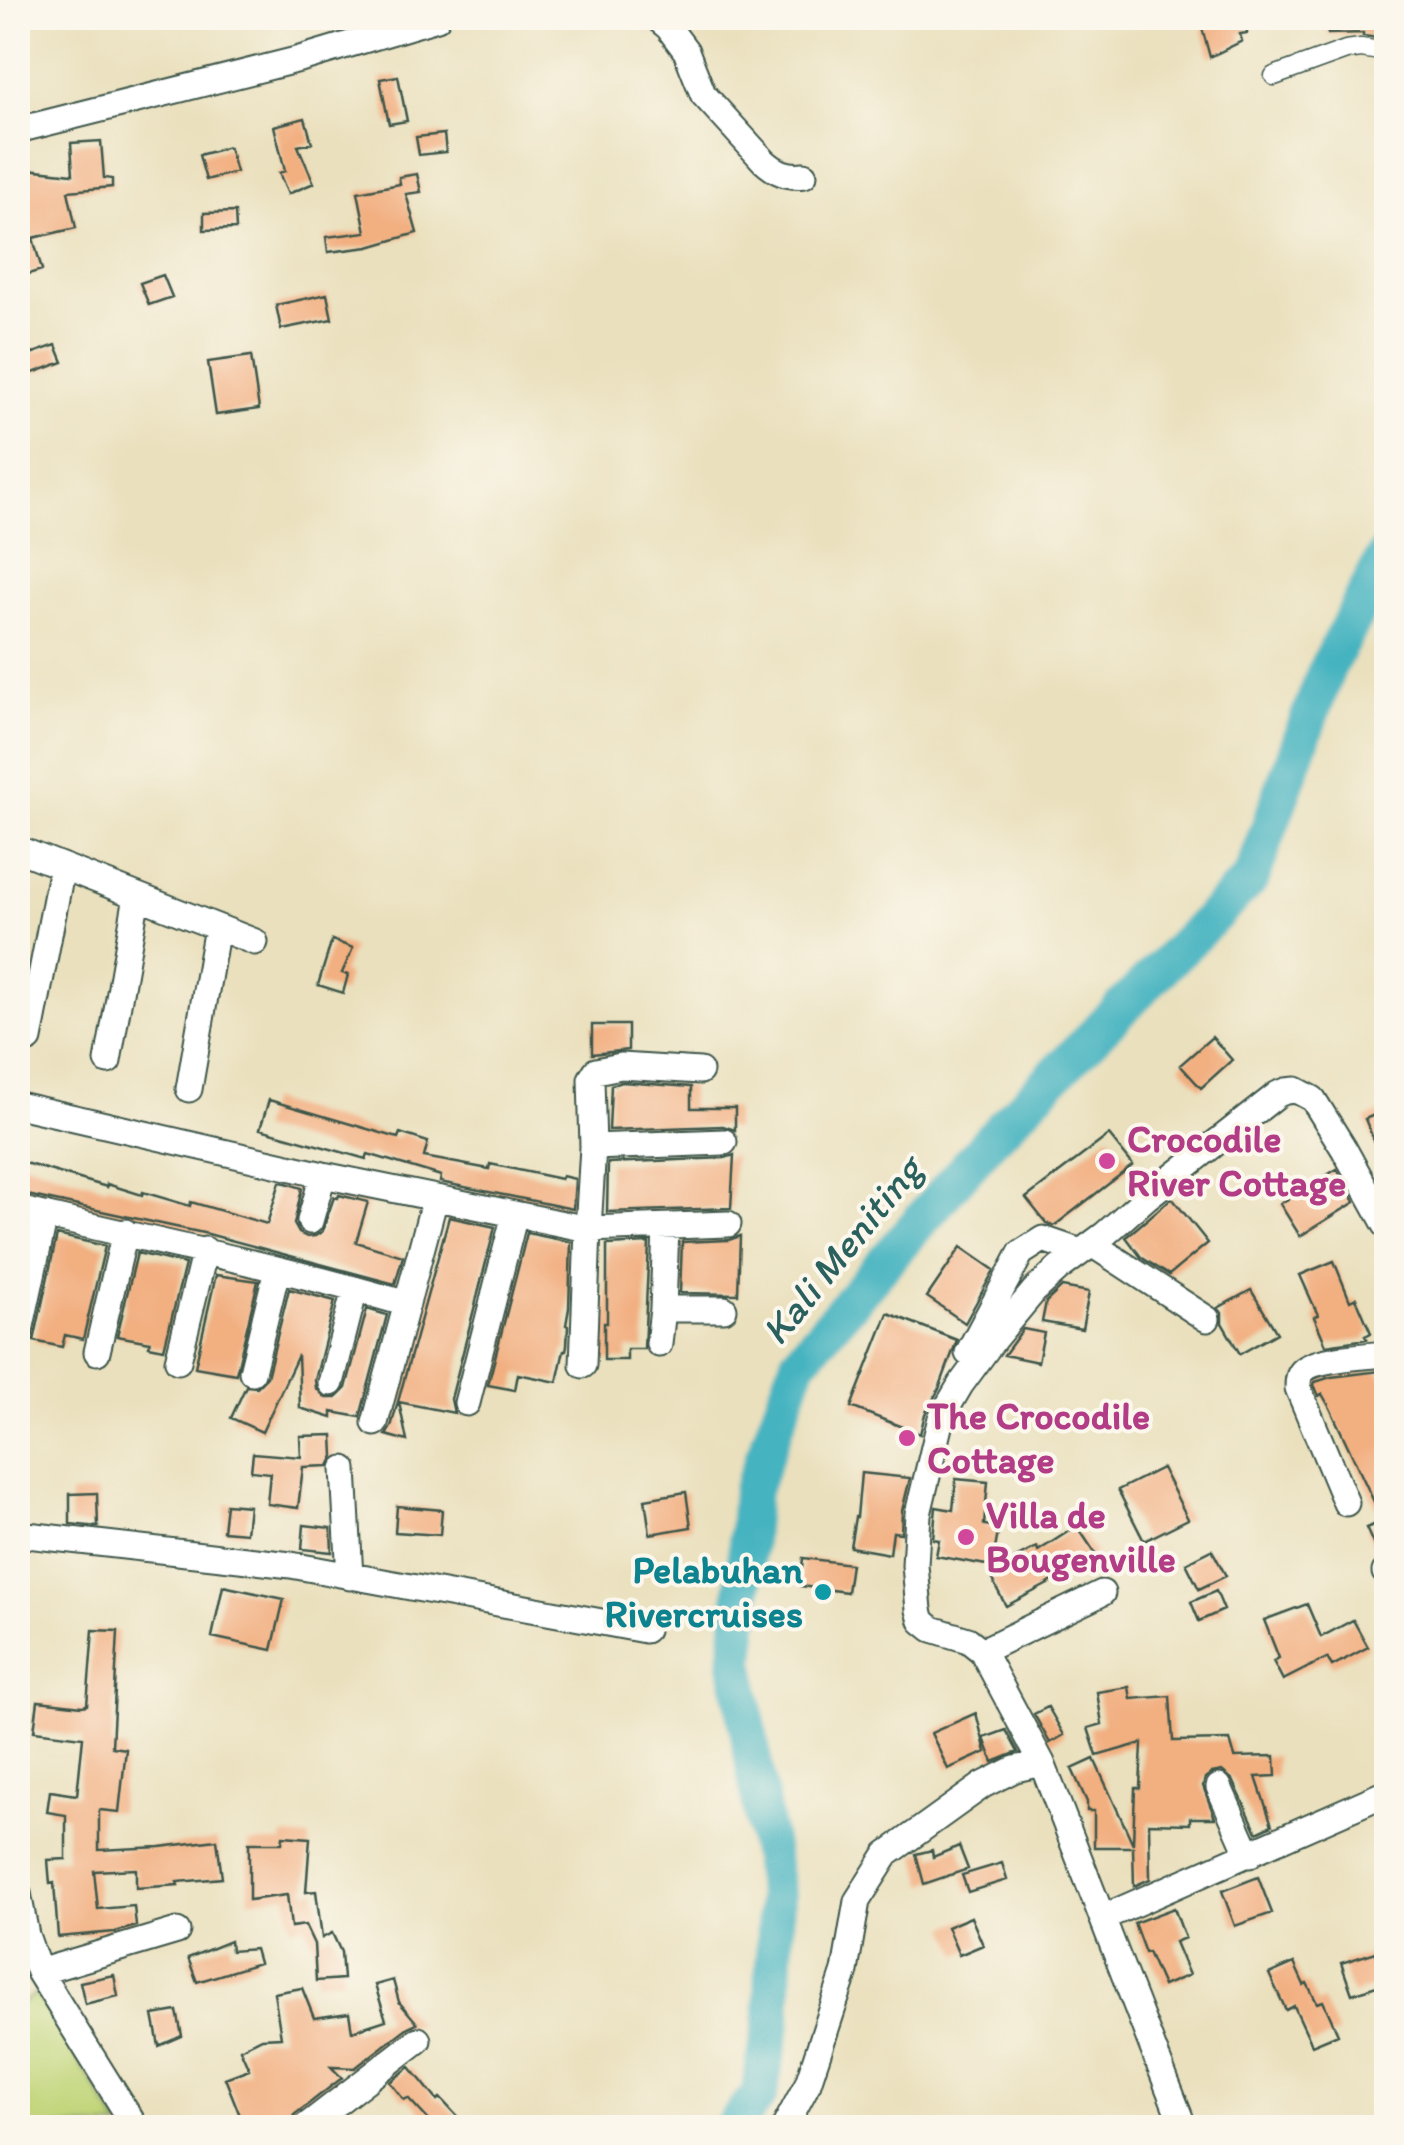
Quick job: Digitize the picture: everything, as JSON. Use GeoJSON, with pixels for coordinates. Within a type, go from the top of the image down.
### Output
{"type":"FeatureCollection","features":[{"type":"Feature","properties":{"kind":"street"},"geometry":{"type":"LineString","coordinates":[[18,130],[300,59],[438,18]]}},
{"type":"Feature","properties":{"kind":"street"},"geometry":{"type":"LineString","coordinates":[[658,18],[686,51],[703,94],[764,161],[773,170],[804,175]]}},
{"type":"Feature","properties":{"kind":"street"},"geometry":{"type":"LineString","coordinates":[[1274,76],[1346,50],[1386,52]]}},
{"type":"Feature","properties":{"kind":"street"},"geometry":{"type":"LineString","coordinates":[[18,850],[255,942]]}},
{"type":"Feature","properties":{"kind":"street"},"geometry":{"type":"LineString","coordinates":[[28,1038],[62,867]]}},
{"type":"Feature","properties":{"kind":"street"},"geometry":{"type":"LineString","coordinates":[[108,1061],[138,896]]}},
{"type":"Feature","properties":{"kind":"street"},"geometry":{"type":"LineString","coordinates":[[189,1088],[217,928]]}},
{"type":"Feature","properties":{"kind":"street"},"geometry":{"type":"LineString","coordinates":[[583,1365],[593,1147],[591,1079],[596,1070],[621,1066],[700,1071]]}},
{"type":"Feature","properties":{"kind":"street"},"geometry":{"type":"LineString","coordinates":[[1184,2128],[1042,1762],[982,1651],[968,1640],[932,1629],[922,1620],[915,1565],[918,1514],[941,1418],[961,1384],[1014,1314],[1058,1269],[1274,1097],[1291,1090],[1313,1099],[1386,1225]]}},
{"type":"Feature","properties":{"kind":"street"},"geometry":{"type":"LineString","coordinates":[[18,1105],[323,1175],[588,1229],[728,1224]]}},
{"type":"Feature","properties":{"kind":"street"},"geometry":{"type":"LineString","coordinates":[[593,1147],[724,1142]]}},
{"type":"Feature","properties":{"kind":"street"},"geometry":{"type":"LineString","coordinates":[[310,1221],[323,1175]]}},
{"type":"Feature","properties":{"kind":"street"},"geometry":{"type":"LineString","coordinates":[[376,1423],[434,1198]]}},
{"type":"Feature","properties":{"kind":"street"},"geometry":{"type":"LineString","coordinates":[[18,1209],[205,1250],[407,1304]]}},
{"type":"Feature","properties":{"kind":"street"},"geometry":{"type":"LineString","coordinates":[[467,1403],[515,1214]]}},
{"type":"Feature","properties":{"kind":"street"},"geometry":{"type":"LineString","coordinates":[[18,1340],[45,1216]]}},
{"type":"Feature","properties":{"kind":"street"},"geometry":{"type":"LineString","coordinates":[[658,1344],[666,1227]]}},
{"type":"Feature","properties":{"kind":"street"},"geometry":{"type":"LineString","coordinates":[[97,1352],[125,1232]]}},
{"type":"Feature","properties":{"kind":"street"},"geometry":{"type":"LineString","coordinates":[[966,1355],[1021,1253],[1043,1239],[1086,1248],[1207,1319]]}},
{"type":"Feature","properties":{"kind":"street"},"geometry":{"type":"LineString","coordinates":[[178,1361],[205,1250]]}},
{"type":"Feature","properties":{"kind":"street"},"geometry":{"type":"LineString","coordinates":[[252,1372],[277,1270]]}},
{"type":"Feature","properties":{"kind":"street"},"geometry":{"type":"LineString","coordinates":[[331,1383],[355,1288]]}},
{"type":"Feature","properties":{"kind":"street"},"geometry":{"type":"LineString","coordinates":[[663,1309],[724,1308]]}},
{"type":"Feature","properties":{"kind":"street"},"geometry":{"type":"LineString","coordinates":[[1346,1503],[1298,1388],[1299,1376],[1305,1368],[1324,1362],[1384,1360]]}},
{"type":"Feature","properties":{"kind":"street"},"geometry":{"type":"LineString","coordinates":[[344,1469],[350,1577]]}},
{"type":"Feature","properties":{"kind":"street"},"geometry":{"type":"LineString","coordinates":[[18,1534],[252,1559],[645,1630]]}},
{"type":"Feature","properties":{"kind":"street"},"geometry":{"type":"LineString","coordinates":[[982,1651],[1102,1593]]}},
{"type":"Feature","properties":{"kind":"street"},"geometry":{"type":"LineString","coordinates":[[784,2128],[808,2082],[845,1972],[857,1902],[887,1854],[983,1785],[1015,1769],[1042,1762]]}},
{"type":"Feature","properties":{"kind":"street"},"geometry":{"type":"LineString","coordinates":[[1218,1787],[1249,1855]]}},
{"type":"Feature","properties":{"kind":"street"},"geometry":{"type":"LineString","coordinates":[[1102,1918],[1386,1793]]}},
{"type":"Feature","properties":{"kind":"street"},"geometry":{"type":"LineString","coordinates":[[18,1893],[26,1935],[39,1972],[136,2128]]}},
{"type":"Feature","properties":{"kind":"street"},"geometry":{"type":"LineString","coordinates":[[39,1972],[177,1931]]}},
{"type":"Feature","properties":{"kind":"street"},"geometry":{"type":"LineString","coordinates":[[304,2128],[418,2040]]}},
{"type":"Feature","properties":{"kind":"green space"},"geometry":{"type":"Polygon","coordinates":[[[36,1993],[120,2127],[18,2127],[18,2006],[36,1993]]]}},
{"type":"Feature","properties":{"kind":"building"},"geometry":{"type":"Polygon","coordinates":[[[1229,18],[1246,18],[1247,33],[1240,34],[1242,41],[1210,57],[1202,28],[1229,18]]]}},
{"type":"Feature","properties":{"kind":"building"},"geometry":{"type":"Polygon","coordinates":[[[1327,18],[1386,18],[1386,39],[1363,33],[1328,34],[1327,18]]]}},
{"type":"Feature","properties":{"kind":"building"},"geometry":{"type":"Polygon","coordinates":[[[398,76],[407,121],[389,124],[380,79],[398,76]]]}},
{"type":"Feature","properties":{"kind":"building"},"geometry":{"type":"Polygon","coordinates":[[[305,118],[312,143],[298,146],[314,183],[288,194],[279,173],[285,171],[274,126],[305,118]]]}},
{"type":"Feature","properties":{"kind":"building"},"geometry":{"type":"Polygon","coordinates":[[[444,134],[446,152],[419,155],[416,137],[444,134]]]}},
{"type":"Feature","properties":{"kind":"building"},"geometry":{"type":"Polygon","coordinates":[[[101,141],[104,178],[112,179],[112,187],[68,191],[76,228],[33,238],[42,270],[18,277],[18,168],[73,174],[71,143],[101,141]]]}},
{"type":"Feature","properties":{"kind":"building"},"geometry":{"type":"Polygon","coordinates":[[[229,147],[236,172],[206,180],[199,155],[229,147]]]}},
{"type":"Feature","properties":{"kind":"building"},"geometry":{"type":"Polygon","coordinates":[[[417,174],[421,192],[406,194],[417,233],[369,247],[328,252],[326,237],[366,232],[358,192],[400,184],[399,177],[417,174]]]}},
{"type":"Feature","properties":{"kind":"building"},"geometry":{"type":"Polygon","coordinates":[[[235,212],[236,229],[204,230],[204,213],[235,212]]]}},
{"type":"Feature","properties":{"kind":"building"},"geometry":{"type":"Polygon","coordinates":[[[163,275],[172,297],[149,305],[140,283],[163,275]]]}},
{"type":"Feature","properties":{"kind":"building"},"geometry":{"type":"Polygon","coordinates":[[[327,294],[332,319],[281,329],[276,305],[327,294]]]}},
{"type":"Feature","properties":{"kind":"building"},"geometry":{"type":"Polygon","coordinates":[[[56,345],[63,362],[25,376],[19,358],[56,345]]]}},
{"type":"Feature","properties":{"kind":"building"},"geometry":{"type":"Polygon","coordinates":[[[251,356],[259,409],[216,415],[208,362],[251,356]]]}},
{"type":"Feature","properties":{"kind":"building"},"geometry":{"type":"Polygon","coordinates":[[[332,940],[353,948],[342,973],[348,975],[343,993],[318,985],[332,940]]]}},
{"type":"Feature","properties":{"kind":"building"},"geometry":{"type":"Polygon","coordinates":[[[592,1025],[628,1025],[628,1050],[592,1054],[592,1025]]]}},
{"type":"Feature","properties":{"kind":"building"},"geometry":{"type":"Polygon","coordinates":[[[1212,1037],[1232,1060],[1201,1088],[1180,1065],[1212,1037]]]}},
{"type":"Feature","properties":{"kind":"building"},"geometry":{"type":"Polygon","coordinates":[[[622,1082],[691,1087],[691,1108],[735,1108],[735,1130],[723,1126],[609,1130],[611,1085],[622,1082]]]}},
{"type":"Feature","properties":{"kind":"building"},"geometry":{"type":"Polygon","coordinates":[[[269,1100],[398,1138],[400,1133],[428,1142],[424,1157],[575,1179],[573,1209],[440,1182],[441,1176],[368,1154],[366,1159],[260,1129],[269,1100]]]}},
{"type":"Feature","properties":{"kind":"building"},"geometry":{"type":"Polygon","coordinates":[[[1386,1110],[1386,1170],[1365,1119],[1386,1110]]]}},
{"type":"Feature","properties":{"kind":"building"},"geometry":{"type":"Polygon","coordinates":[[[1109,1135],[1133,1165],[1054,1226],[1046,1223],[1026,1198],[1109,1135]]]}},
{"type":"Feature","properties":{"kind":"building"},"geometry":{"type":"Polygon","coordinates":[[[734,1155],[731,1208],[607,1212],[608,1163],[734,1155]]]}},
{"type":"Feature","properties":{"kind":"building"},"geometry":{"type":"Polygon","coordinates":[[[18,1161],[107,1187],[142,1195],[143,1192],[190,1206],[191,1202],[267,1224],[280,1182],[286,1183],[302,1188],[294,1224],[307,1237],[322,1232],[334,1197],[368,1202],[356,1242],[403,1256],[395,1284],[208,1234],[18,1193],[18,1161]]]}},
{"type":"Feature","properties":{"kind":"building"},"geometry":{"type":"Polygon","coordinates":[[[1337,1169],[1355,1202],[1300,1236],[1280,1204],[1337,1169]]]}},
{"type":"Feature","properties":{"kind":"building"},"geometry":{"type":"Polygon","coordinates":[[[1172,1198],[1208,1243],[1169,1275],[1141,1257],[1126,1237],[1172,1198]]]}},
{"type":"Feature","properties":{"kind":"building"},"geometry":{"type":"Polygon","coordinates":[[[449,1217],[495,1227],[451,1399],[454,1413],[399,1402],[407,1441],[386,1435],[449,1217]]]}},
{"type":"Feature","properties":{"kind":"building"},"geometry":{"type":"Polygon","coordinates":[[[527,1233],[571,1242],[567,1345],[557,1382],[518,1374],[515,1390],[488,1385],[527,1233]]]}},
{"type":"Feature","properties":{"kind":"building"},"geometry":{"type":"Polygon","coordinates":[[[57,1235],[105,1246],[83,1339],[65,1335],[62,1347],[34,1341],[57,1235]]]}},
{"type":"Feature","properties":{"kind":"building"},"geometry":{"type":"Polygon","coordinates":[[[740,1236],[738,1294],[680,1293],[682,1242],[740,1236]]]}},
{"type":"Feature","properties":{"kind":"building"},"geometry":{"type":"Polygon","coordinates":[[[649,1243],[644,1349],[627,1349],[627,1360],[604,1360],[607,1245],[649,1243]]]}},
{"type":"Feature","properties":{"kind":"building"},"geometry":{"type":"Polygon","coordinates":[[[961,1247],[994,1270],[965,1323],[927,1297],[961,1247]]]}},
{"type":"Feature","properties":{"kind":"building"},"geometry":{"type":"Polygon","coordinates":[[[137,1253],[185,1264],[164,1349],[149,1346],[150,1342],[117,1336],[137,1253]]]}},
{"type":"Feature","properties":{"kind":"building"},"geometry":{"type":"Polygon","coordinates":[[[1334,1261],[1350,1301],[1356,1298],[1371,1333],[1365,1336],[1367,1339],[1326,1345],[1314,1317],[1318,1315],[1300,1275],[1334,1261]]]}},
{"type":"Feature","properties":{"kind":"building"},"geometry":{"type":"Polygon","coordinates":[[[216,1275],[258,1281],[236,1374],[195,1367],[216,1275]]]}},
{"type":"Feature","properties":{"kind":"building"},"geometry":{"type":"Polygon","coordinates":[[[1062,1287],[1089,1292],[1082,1329],[1042,1322],[1046,1302],[1062,1287]]]}},
{"type":"Feature","properties":{"kind":"building"},"geometry":{"type":"Polygon","coordinates":[[[289,1289],[335,1301],[315,1380],[316,1388],[326,1398],[336,1398],[346,1388],[367,1309],[387,1315],[360,1417],[332,1412],[332,1418],[300,1408],[298,1355],[262,1432],[231,1418],[246,1386],[257,1387],[267,1377],[289,1289]]]}},
{"type":"Feature","properties":{"kind":"building"},"geometry":{"type":"Polygon","coordinates":[[[1251,1290],[1277,1333],[1240,1354],[1218,1308],[1251,1290]]]}},
{"type":"Feature","properties":{"kind":"building"},"geometry":{"type":"Polygon","coordinates":[[[888,1313],[957,1340],[920,1434],[851,1407],[888,1313]]]}},
{"type":"Feature","properties":{"kind":"building"},"geometry":{"type":"Polygon","coordinates":[[[1023,1329],[1044,1333],[1038,1362],[1004,1355],[1023,1329]]]}},
{"type":"Feature","properties":{"kind":"building"},"geometry":{"type":"Polygon","coordinates":[[[1380,1371],[1386,1385],[1386,1556],[1379,1557],[1366,1528],[1383,1521],[1330,1408],[1314,1385],[1331,1377],[1380,1371]]]}},
{"type":"Feature","properties":{"kind":"building"},"geometry":{"type":"Polygon","coordinates":[[[333,1435],[334,1456],[329,1466],[303,1467],[298,1508],[267,1504],[270,1473],[251,1471],[253,1453],[301,1457],[300,1436],[333,1435]]]}},
{"type":"Feature","properties":{"kind":"building"},"geometry":{"type":"Polygon","coordinates":[[[1162,1468],[1188,1519],[1144,1541],[1118,1490],[1162,1468]]]}},
{"type":"Feature","properties":{"kind":"building"},"geometry":{"type":"Polygon","coordinates":[[[861,1473],[910,1478],[901,1533],[893,1532],[890,1554],[850,1547],[861,1473]]]}},
{"type":"Feature","properties":{"kind":"building"},"geometry":{"type":"Polygon","coordinates":[[[956,1479],[988,1482],[984,1525],[999,1527],[992,1566],[936,1556],[936,1507],[953,1510],[956,1479]]]}},
{"type":"Feature","properties":{"kind":"building"},"geometry":{"type":"Polygon","coordinates":[[[686,1492],[691,1527],[650,1534],[645,1499],[686,1492]]]}},
{"type":"Feature","properties":{"kind":"building"},"geometry":{"type":"Polygon","coordinates":[[[97,1493],[98,1527],[70,1524],[70,1494],[97,1493]]]}},
{"type":"Feature","properties":{"kind":"building"},"geometry":{"type":"Polygon","coordinates":[[[226,1504],[249,1506],[246,1533],[223,1531],[226,1504]]]}},
{"type":"Feature","properties":{"kind":"building"},"geometry":{"type":"Polygon","coordinates":[[[397,1506],[442,1510],[440,1535],[395,1532],[397,1506]]]}},
{"type":"Feature","properties":{"kind":"building"},"geometry":{"type":"Polygon","coordinates":[[[304,1525],[331,1528],[332,1552],[302,1549],[304,1525]]]}},
{"type":"Feature","properties":{"kind":"building"},"geometry":{"type":"Polygon","coordinates":[[[1077,1526],[1095,1553],[1006,1606],[988,1572],[1037,1547],[1038,1551],[1077,1526]]]}},
{"type":"Feature","properties":{"kind":"building"},"geometry":{"type":"Polygon","coordinates":[[[1212,1550],[1226,1576],[1199,1589],[1186,1563],[1212,1550]]]}},
{"type":"Feature","properties":{"kind":"building"},"geometry":{"type":"Polygon","coordinates":[[[803,1558],[851,1564],[847,1592],[800,1586],[803,1558]]]}},
{"type":"Feature","properties":{"kind":"building"},"geometry":{"type":"Polygon","coordinates":[[[223,1586],[284,1599],[272,1650],[212,1637],[223,1586]]]}},
{"type":"Feature","properties":{"kind":"building"},"geometry":{"type":"Polygon","coordinates":[[[1216,1591],[1224,1610],[1199,1621],[1191,1602],[1216,1591]]]}},
{"type":"Feature","properties":{"kind":"building"},"geometry":{"type":"Polygon","coordinates":[[[1307,1604],[1321,1637],[1353,1620],[1368,1647],[1332,1666],[1327,1658],[1283,1680],[1273,1661],[1279,1658],[1264,1620],[1307,1604]]]}},
{"type":"Feature","properties":{"kind":"building"},"geometry":{"type":"Polygon","coordinates":[[[93,1630],[118,1631],[112,1747],[126,1749],[119,1812],[99,1810],[99,1850],[217,1840],[222,1878],[136,1888],[136,1869],[94,1871],[98,1909],[134,1906],[136,1926],[115,1932],[58,1937],[48,1860],[66,1859],[66,1815],[47,1812],[50,1791],[77,1795],[83,1737],[34,1731],[38,1701],[87,1705],[93,1630]]]}},
{"type":"Feature","properties":{"kind":"building"},"geometry":{"type":"Polygon","coordinates":[[[1129,1687],[1131,1699],[1170,1696],[1173,1741],[1230,1740],[1235,1757],[1275,1756],[1276,1776],[1256,1777],[1272,1825],[1257,1832],[1233,1780],[1222,1771],[1205,1778],[1203,1786],[1215,1818],[1190,1818],[1190,1824],[1149,1823],[1150,1879],[1134,1886],[1133,1847],[1094,1847],[1094,1811],[1087,1811],[1087,1802],[1072,1769],[1094,1759],[1133,1844],[1142,1743],[1097,1756],[1088,1728],[1102,1724],[1097,1692],[1129,1687]]]}},
{"type":"Feature","properties":{"kind":"building"},"geometry":{"type":"Polygon","coordinates":[[[1048,1707],[1064,1735],[1050,1743],[1034,1714],[1048,1707]]]}},
{"type":"Feature","properties":{"kind":"building"},"geometry":{"type":"Polygon","coordinates":[[[976,1713],[986,1752],[948,1769],[931,1733],[976,1713]]]}},
{"type":"Feature","properties":{"kind":"building"},"geometry":{"type":"Polygon","coordinates":[[[1006,1730],[1018,1752],[993,1762],[984,1738],[1006,1730]]]}},
{"type":"Feature","properties":{"kind":"building"},"geometry":{"type":"Polygon","coordinates":[[[283,1836],[310,1838],[306,1892],[316,1891],[322,1938],[332,1933],[341,1952],[343,1979],[316,1981],[314,1944],[305,1925],[291,1927],[287,1895],[249,1900],[249,1843],[282,1843],[283,1836]]]}},
{"type":"Feature","properties":{"kind":"building"},"geometry":{"type":"Polygon","coordinates":[[[959,1846],[968,1869],[924,1884],[916,1854],[932,1850],[933,1857],[959,1846]]]}},
{"type":"Feature","properties":{"kind":"building"},"geometry":{"type":"Polygon","coordinates":[[[1002,1863],[1007,1880],[968,1892],[962,1875],[1002,1863]]]}},
{"type":"Feature","properties":{"kind":"building"},"geometry":{"type":"Polygon","coordinates":[[[1258,1877],[1272,1913],[1235,1926],[1222,1891],[1258,1877]]]}},
{"type":"Feature","properties":{"kind":"building"},"geometry":{"type":"Polygon","coordinates":[[[1174,1908],[1185,1938],[1175,1942],[1189,1975],[1163,1986],[1134,1923],[1174,1908]]]}},
{"type":"Feature","properties":{"kind":"building"},"geometry":{"type":"Polygon","coordinates":[[[971,1917],[983,1945],[959,1955],[947,1927],[971,1917]]]}},
{"type":"Feature","properties":{"kind":"building"},"geometry":{"type":"Polygon","coordinates":[[[230,1941],[231,1951],[255,1949],[259,1963],[197,1982],[188,1958],[230,1941]]]}},
{"type":"Feature","properties":{"kind":"building"},"geometry":{"type":"Polygon","coordinates":[[[1376,1952],[1386,1983],[1352,1994],[1341,1963],[1376,1952]]]}},
{"type":"Feature","properties":{"kind":"building"},"geometry":{"type":"Polygon","coordinates":[[[1294,1963],[1317,2003],[1323,2001],[1338,2034],[1312,2045],[1294,2006],[1286,2010],[1269,1974],[1294,1963]]]}},
{"type":"Feature","properties":{"kind":"building"},"geometry":{"type":"Polygon","coordinates":[[[114,1975],[118,1996],[85,2004],[80,1982],[114,1975]]]}},
{"type":"Feature","properties":{"kind":"building"},"geometry":{"type":"Polygon","coordinates":[[[393,1980],[399,2002],[417,2023],[355,2068],[331,2067],[342,2078],[294,2115],[288,2128],[245,2128],[225,2078],[249,2069],[240,2049],[262,2038],[281,2037],[274,1993],[302,1988],[314,2018],[349,2013],[352,2031],[386,2020],[375,1985],[393,1980]]]}},
{"type":"Feature","properties":{"kind":"building"},"geometry":{"type":"Polygon","coordinates":[[[177,2011],[182,2036],[159,2046],[153,2015],[177,2011]]]}},
{"type":"Feature","properties":{"kind":"building"},"geometry":{"type":"Polygon","coordinates":[[[410,2067],[437,2100],[440,2098],[468,2128],[436,2128],[408,2098],[404,2100],[390,2082],[410,2067]]]}},
{"type":"Feature","properties":{"kind":"waterway","name":"Kali Meniting"},"geometry":{"type":"LineString","coordinates":[[732,2128],[759,2094],[772,2025],[776,1894],[737,1664],[751,1492],[799,1361],[991,1139],[1251,878],[1327,668],[1386,555]]}},
{"type":"Feature","properties":{"kind":"place","name":"Crocodile River Cottage"},"geometry":{"type":"Point","coordinates":[1107,1161]}},
{"type":"Feature","properties":{"kind":"place","name":"The Crocodile Cottage"},"geometry":{"type":"Point","coordinates":[907,1438]}},
{"type":"Feature","properties":{"kind":"place","name":"Villa de Bougenville"},"geometry":{"type":"Point","coordinates":[966,1537]}},
{"type":"Feature","properties":{"kind":"place","name":"Pelabuhan Rivercruises"},"geometry":{"type":"Point","coordinates":[823,1592]}}]}
